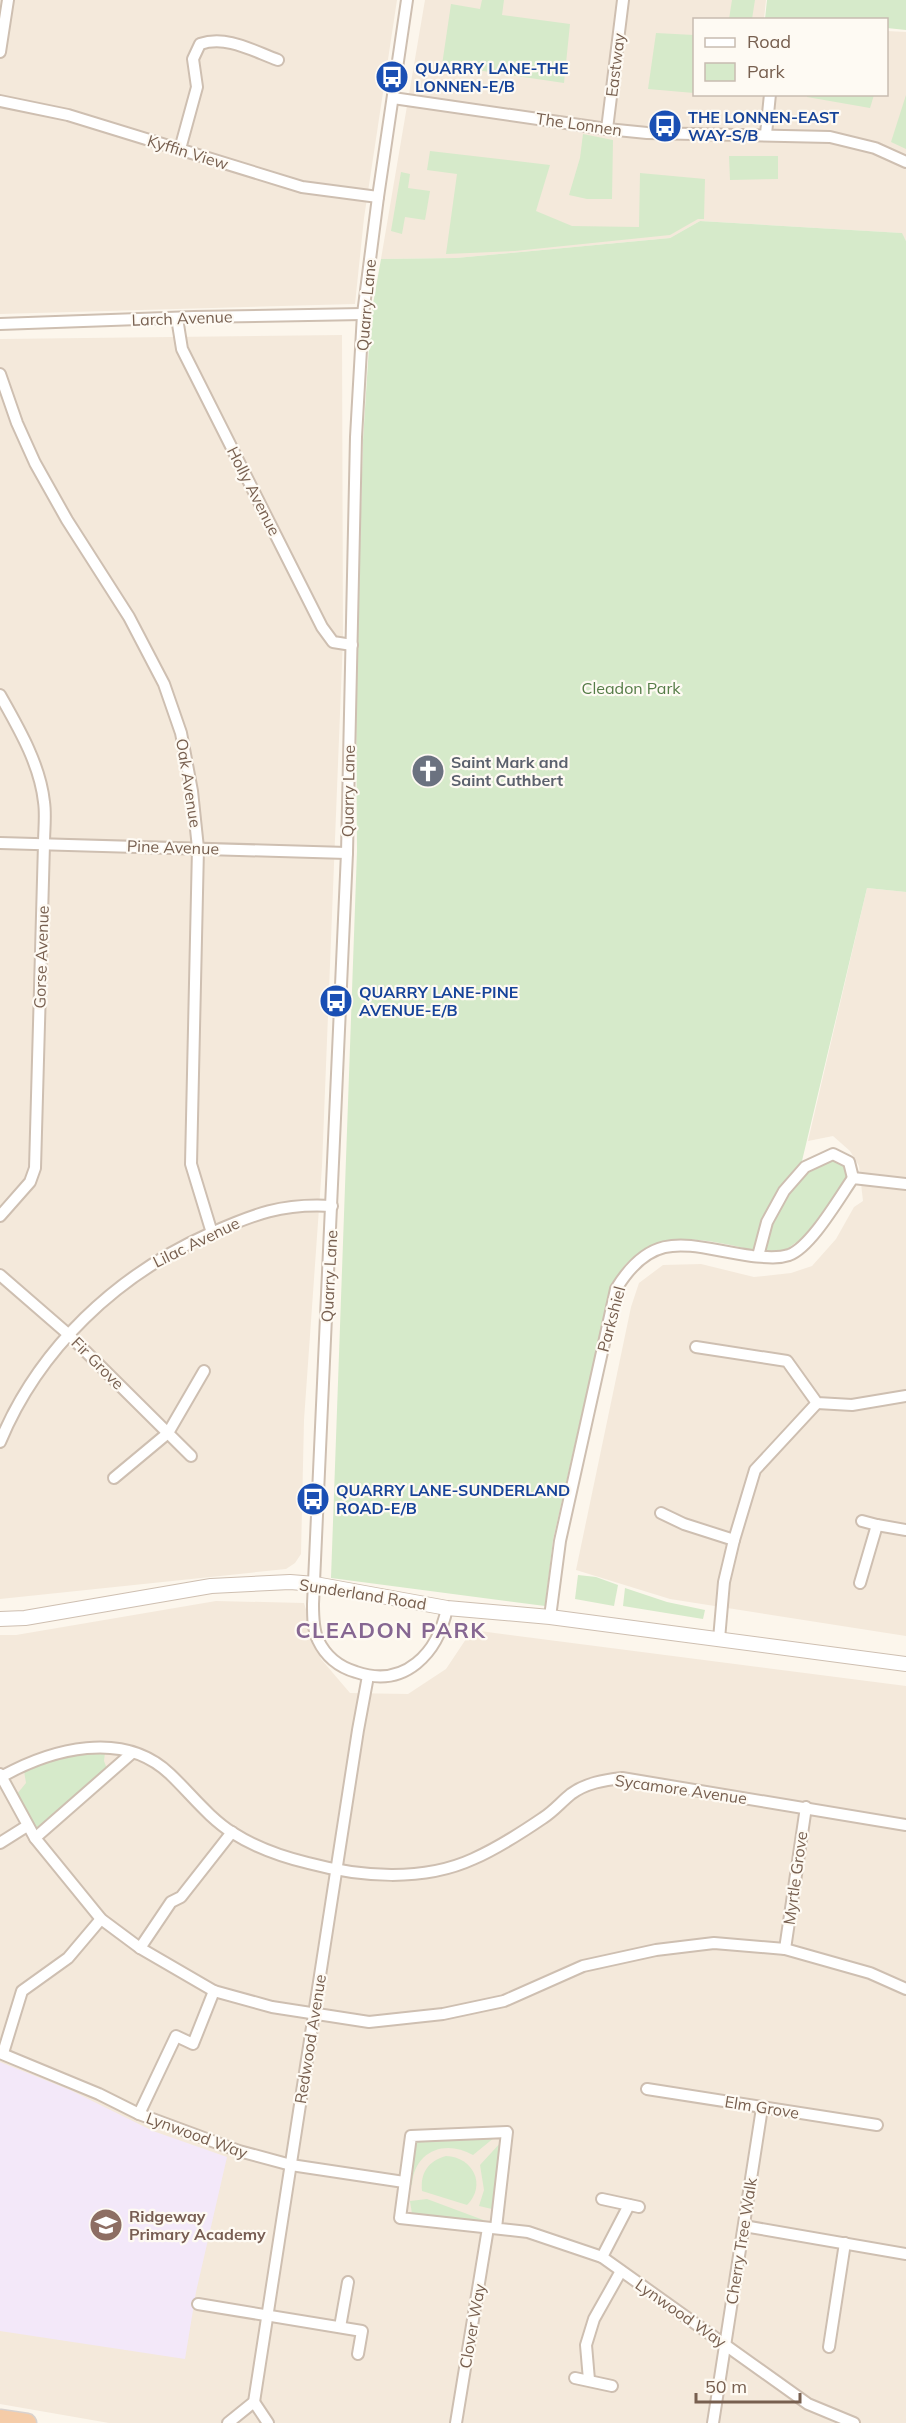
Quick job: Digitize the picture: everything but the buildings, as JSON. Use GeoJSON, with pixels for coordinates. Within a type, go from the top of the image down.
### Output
{"type":"FeatureCollection","features":[{"type":"Feature","properties":{"kind":"highway"},"geometry":{"type":"LineString","coordinates":[[0,2419],[27,2423]]}},
{"type":"Feature","properties":{"kind":"street"},"geometry":{"type":"LineString","coordinates":[[0,52],[8,0]]}},
{"type":"Feature","properties":{"kind":"street","name":"Quarry Lane"},"geometry":{"type":"LineString","coordinates":[[368,1676],[338,1665],[326,1653],[317,1639],[313,1604],[347,853],[356,437],[363,314],[407,0]]}},
{"type":"Feature","properties":{"kind":"street","name":"Eastway"},"geometry":{"type":"LineString","coordinates":[[607,129],[623,0]]}},
{"type":"Feature","properties":{"kind":"street"},"geometry":{"type":"LineString","coordinates":[[180,149],[197,87],[193,59],[200,44],[213,40],[227,41],[278,60]]}},
{"type":"Feature","properties":{"kind":"street"},"geometry":{"type":"LineString","coordinates":[[766,134],[770,96]]}},
{"type":"Feature","properties":{"kind":"street","name":"The Lonnen"},"geometry":{"type":"LineString","coordinates":[[393,98],[647,133],[830,137],[875,148],[906,162]]}},
{"type":"Feature","properties":{"kind":"street","name":"Kyffin View"},"geometry":{"type":"LineString","coordinates":[[0,101],[68,115],[302,187],[378,197]]}},
{"type":"Feature","properties":{"kind":"street","name":"Larch Avenue"},"geometry":{"type":"LineString","coordinates":[[0,324],[363,314]]}},
{"type":"Feature","properties":{"kind":"street","name":"Holly Avenue"},"geometry":{"type":"LineString","coordinates":[[177,318],[182,349],[322,627],[333,642],[352,645]]}},
{"type":"Feature","properties":{"kind":"street","name":"Oak Avenue"},"geometry":{"type":"LineString","coordinates":[[0,374],[17,423],[35,463],[124,608],[164,684],[181,733],[192,791],[198,848],[190,1164],[212,1233]]}},
{"type":"Feature","properties":{"kind":"street","name":"Gorse Avenue"},"geometry":{"type":"LineString","coordinates":[[0,695],[33,761],[44,800],[45,844],[36,1168],[30,1182],[0,1216]]}},
{"type":"Feature","properties":{"kind":"street","name":"Pine Avenue"},"geometry":{"type":"LineString","coordinates":[[0,843],[347,853]]}},
{"type":"Feature","properties":{"kind":"street"},"geometry":{"type":"LineString","coordinates":[[758,1256],[767,1222],[784,1191],[805,1167],[833,1154],[849,1162],[853,1178],[906,1185]]}},
{"type":"Feature","properties":{"kind":"street","name":"Parkshiel"},"geometry":{"type":"LineString","coordinates":[[550,1617],[560,1541],[616,1289],[629,1269],[652,1251],[679,1244],[769,1258],[790,1255],[812,1237],[853,1178]]}},
{"type":"Feature","properties":{"kind":"street","name":"Lilac Avenue"},"geometry":{"type":"LineString","coordinates":[[0,1442],[27,1391],[68,1334],[106,1297],[147,1267],[177,1248],[254,1215],[302,1204],[332,1206]]}},
{"type":"Feature","properties":{"kind":"street","name":"Fir Grove"},"geometry":{"type":"LineString","coordinates":[[0,1275],[68,1334],[191,1456]]}},
{"type":"Feature","properties":{"kind":"street"},"geometry":{"type":"LineString","coordinates":[[696,1347],[787,1361],[817,1403]]}},
{"type":"Feature","properties":{"kind":"street"},"geometry":{"type":"LineString","coordinates":[[114,1478],[168,1433],[204,1371]]}},
{"type":"Feature","properties":{"kind":"street"},"geometry":{"type":"LineString","coordinates":[[817,1403],[852,1405],[906,1396]]}},
{"type":"Feature","properties":{"kind":"street"},"geometry":{"type":"LineString","coordinates":[[719,1639],[724,1582],[755,1470],[817,1403]]}},
{"type":"Feature","properties":{"kind":"street"},"geometry":{"type":"LineString","coordinates":[[661,1513],[684,1524],[734,1540]]}},
{"type":"Feature","properties":{"kind":"street"},"geometry":{"type":"LineString","coordinates":[[862,1521],[906,1530]]}},
{"type":"Feature","properties":{"kind":"street"},"geometry":{"type":"LineString","coordinates":[[860,1583],[877,1525]]}},
{"type":"Feature","properties":{"kind":"street","name":"Sunderland Road"},"geometry":{"type":"LineString","coordinates":[[0,1619],[26,1618],[211,1586],[265,1582],[315,1584],[447,1608],[550,1617],[906,1664]]}},
{"type":"Feature","properties":{"kind":"street"},"geometry":{"type":"LineString","coordinates":[[368,1676],[388,1677],[404,1672],[420,1660],[434,1644],[443,1626],[447,1608]]}},
{"type":"Feature","properties":{"kind":"street","name":"Redwood Avenue"},"geometry":{"type":"LineString","coordinates":[[255,2402],[336,1869],[368,1676]]}},
{"type":"Feature","properties":{"kind":"street","name":"Sycamore Avenue"},"geometry":{"type":"LineString","coordinates":[[1,1776],[42,1758],[76,1749],[100,1746],[120,1748],[145,1757],[163,1769],[208,1813],[232,1832],[276,1853],[336,1869],[399,1876],[430,1872],[472,1860],[548,1815],[572,1793],[598,1780],[622,1778],[906,1825]]}},
{"type":"Feature","properties":{"kind":"street"},"geometry":{"type":"LineString","coordinates":[[35,1838],[132,1753]]}},
{"type":"Feature","properties":{"kind":"street"},"geometry":{"type":"LineString","coordinates":[[1,1776],[35,1838],[101,1919],[140,1948],[214,1991],[272,2007],[369,2022],[443,2014],[504,2001],[583,1966],[656,1950],[714,1943],[785,1949],[870,1973],[906,1989]]}},
{"type":"Feature","properties":{"kind":"street","name":"Myrtle Grove"},"geometry":{"type":"LineString","coordinates":[[785,1949],[806,1808]]}},
{"type":"Feature","properties":{"kind":"street"},"geometry":{"type":"LineString","coordinates":[[0,1843],[27,1826]]}},
{"type":"Feature","properties":{"kind":"street"},"geometry":{"type":"LineString","coordinates":[[140,1948],[171,1902],[181,1897],[232,1832]]}},
{"type":"Feature","properties":{"kind":"street"},"geometry":{"type":"LineString","coordinates":[[2,2053],[22,1991],[68,1958],[101,1919]]}},
{"type":"Feature","properties":{"kind":"street"},"geometry":{"type":"LineString","coordinates":[[139,2114],[176,2036],[193,2044],[214,1991]]}},
{"type":"Feature","properties":{"kind":"street","name":"Lynwood Way"},"geometry":{"type":"LineString","coordinates":[[2,2053],[139,2114],[239,2151],[291,2165],[405,2182]]}},
{"type":"Feature","properties":{"kind":"street","name":"Elm Grove"},"geometry":{"type":"LineString","coordinates":[[647,2089],[878,2125]]}},
{"type":"Feature","properties":{"kind":"street","name":"Cherry Tree Walk"},"geometry":{"type":"LineString","coordinates":[[713,2423],[762,2108]]}},
{"type":"Feature","properties":{"kind":"street","name":"Lynwood Way"},"geometry":{"type":"LineString","coordinates":[[492,2228],[507,2132],[411,2136],[400,2218],[528,2232],[602,2257],[808,2404],[854,2423]]}},
{"type":"Feature","properties":{"kind":"street"},"geometry":{"type":"LineString","coordinates":[[602,2199],[634,2206],[602,2257]]}},
{"type":"Feature","properties":{"kind":"street"},"geometry":{"type":"LineString","coordinates":[[744,2226],[906,2254]]}},
{"type":"Feature","properties":{"kind":"street","name":"Clover Way"},"geometry":{"type":"LineString","coordinates":[[456,2423],[492,2228]]}},
{"type":"Feature","properties":{"kind":"street"},"geometry":{"type":"LineString","coordinates":[[829,2347],[845,2243]]}},
{"type":"Feature","properties":{"kind":"street"},"geometry":{"type":"LineString","coordinates":[[589,2380],[586,2345],[594,2319],[621,2271]]}},
{"type":"Feature","properties":{"kind":"street"},"geometry":{"type":"LineString","coordinates":[[340,2327],[348,2282]]}},
{"type":"Feature","properties":{"kind":"street"},"geometry":{"type":"LineString","coordinates":[[198,2304],[362,2331],[358,2354]]}},
{"type":"Feature","properties":{"kind":"street"},"geometry":{"type":"LineString","coordinates":[[574,2378],[612,2386]]}},
{"type":"Feature","properties":{"kind":"street"},"geometry":{"type":"LineString","coordinates":[[228,2423],[255,2402],[268,2423]]}},
{"type":"Feature","properties":{"kind":"shaded area"},"geometry":{"type":"Polygon","coordinates":[[[0,0],[397,0],[364,218],[355,304],[0,314],[0,0]]]}},
{"type":"Feature","properties":{"kind":"shaded area"},"geometry":{"type":"Polygon","coordinates":[[[425,0],[766,0],[764,18],[693,18],[693,96],[888,96],[888,31],[906,32],[906,241],[901,233],[700,221],[670,238],[456,258],[381,259],[425,0]]]}},
{"type":"Feature","properties":{"kind":"shaded area"},"geometry":{"type":"Polygon","coordinates":[[[342,335],[343,638],[322,1166],[304,1420],[301,1554],[295,1563],[286,1569],[0,1599],[0,339],[342,335]]]}},
{"type":"Feature","properties":{"kind":"shaded area"},"geometry":{"type":"Polygon","coordinates":[[[867,888],[906,892],[906,1636],[670,1599],[576,1570],[631,1307],[639,1283],[663,1265],[701,1264],[754,1277],[791,1273],[812,1266],[836,1239],[854,1207],[863,1201],[859,1166],[850,1151],[833,1136],[808,1141],[867,888]]]}},
{"type":"Feature","properties":{"kind":"shaded area"},"geometry":{"type":"Polygon","coordinates":[[[216,1601],[304,1603],[321,1659],[350,1693],[408,1694],[446,1669],[472,1630],[906,1686],[906,2423],[109,2423],[0,2404],[0,1635],[16,1635],[216,1601]]]}},
{"type":"Feature","properties":{"kind":"shaded area","name":"Ridgeway Primary Academy"},"geometry":{"type":"Polygon","coordinates":[[[0,2062],[70,2090],[153,2131],[227,2157],[196,2292],[185,2359],[0,2331],[0,2062]]]}},
{"type":"Feature","properties":{"kind":"green space"},"geometry":{"type":"Polygon","coordinates":[[[482,0],[504,0],[502,15],[570,24],[564,83],[442,65],[451,4],[480,9],[482,0]]]}},
{"type":"Feature","properties":{"kind":"green space"},"geometry":{"type":"Polygon","coordinates":[[[732,0],[755,0],[752,18],[729,18],[732,0]]]}},
{"type":"Feature","properties":{"kind":"green space"},"geometry":{"type":"Polygon","coordinates":[[[767,0],[906,0],[906,30],[888,28],[888,18],[765,18],[767,0]]]}},
{"type":"Feature","properties":{"kind":"green space"},"geometry":{"type":"Polygon","coordinates":[[[656,33],[693,35],[693,93],[648,89],[656,33]]]}},
{"type":"Feature","properties":{"kind":"green space"},"geometry":{"type":"Polygon","coordinates":[[[906,95],[906,149],[891,142],[906,95]]]}},
{"type":"Feature","properties":{"kind":"green space"},"geometry":{"type":"Polygon","coordinates":[[[807,96],[873,96],[870,108],[807,96]]]}},
{"type":"Feature","properties":{"kind":"green space"},"geometry":{"type":"Polygon","coordinates":[[[583,134],[613,140],[612,199],[587,199],[569,195],[580,158],[583,134]]]}},
{"type":"Feature","properties":{"kind":"green space"},"geometry":{"type":"Polygon","coordinates":[[[430,151],[550,165],[536,211],[572,226],[639,227],[640,173],[705,179],[704,219],[698,219],[670,235],[515,251],[446,254],[457,174],[427,170],[430,151]]]}},
{"type":"Feature","properties":{"kind":"green space"},"geometry":{"type":"Polygon","coordinates":[[[729,156],[778,156],[778,179],[730,180],[729,156]]]}},
{"type":"Feature","properties":{"kind":"green space"},"geometry":{"type":"Polygon","coordinates":[[[401,172],[410,174],[408,188],[430,191],[425,220],[405,217],[402,234],[391,231],[401,172]]]}},
{"type":"Feature","properties":{"kind":"green space","name":"Cleadon Park"},"geometry":{"type":"Polygon","coordinates":[[[700,221],[902,233],[906,241],[906,892],[867,888],[802,1161],[772,1202],[753,1250],[702,1240],[670,1241],[654,1245],[639,1253],[625,1265],[610,1289],[553,1540],[545,1606],[331,1578],[357,851],[356,685],[363,440],[371,315],[381,259],[456,258],[670,238],[700,221]]]}},
{"type":"Feature","properties":{"kind":"green space"},"geometry":{"type":"Polygon","coordinates":[[[832,1160],[846,1164],[849,1176],[809,1233],[787,1249],[770,1253],[764,1249],[776,1217],[794,1185],[810,1170],[832,1160]]]}},
{"type":"Feature","properties":{"kind":"green space"},"geometry":{"type":"Polygon","coordinates":[[[578,1575],[596,1577],[618,1585],[614,1606],[575,1599],[578,1575]]]}},
{"type":"Feature","properties":{"kind":"green space"},"geometry":{"type":"Polygon","coordinates":[[[625,1588],[667,1602],[705,1610],[703,1619],[623,1606],[625,1588]]]}},
{"type":"Feature","properties":{"kind":"green space"},"geometry":{"type":"Polygon","coordinates":[[[105,1752],[104,1761],[107,1769],[35,1830],[17,1794],[26,1783],[24,1771],[64,1758],[105,1752]]]}},
{"type":"Feature","properties":{"kind":"green space"},"geometry":{"type":"Polygon","coordinates":[[[495,2137],[473,2155],[452,2148],[433,2151],[418,2164],[412,2185],[408,2184],[414,2140],[495,2137]]]}},
{"type":"Feature","properties":{"kind":"green space"},"geometry":{"type":"Polygon","coordinates":[[[503,2140],[492,2209],[479,2206],[484,2190],[480,2165],[503,2140]]]}},
{"type":"Feature","properties":{"kind":"green space"},"geometry":{"type":"Polygon","coordinates":[[[446,2156],[463,2161],[474,2173],[476,2189],[467,2205],[422,2191],[422,2179],[426,2169],[434,2161],[446,2156]]]}},
{"type":"Feature","properties":{"kind":"green space"},"geometry":{"type":"Polygon","coordinates":[[[427,2199],[486,2221],[484,2224],[412,2214],[410,2201],[427,2199]]]}},
{"type":"Feature","properties":{"kind":"place","name":"QUARRY LANE-THE LONNEN-E/B"},"geometry":{"type":"Point","coordinates":[392,77]}},
{"type":"Feature","properties":{"kind":"place","name":"THE LONNEN-EAST WAY-S/B"},"geometry":{"type":"Point","coordinates":[665,126]}},
{"type":"Feature","properties":{"kind":"place","name":"Saint Mark and Saint Cuthbert"},"geometry":{"type":"Point","coordinates":[428,771]}},
{"type":"Feature","properties":{"kind":"place","name":"QUARRY LANE-PINE AVENUE-E/B"},"geometry":{"type":"Point","coordinates":[336,1001]}},
{"type":"Feature","properties":{"kind":"place","name":"QUARRY LANE-SUNDERLAND ROAD-E/B"},"geometry":{"type":"Point","coordinates":[313,1499]}},
{"type":"Feature","properties":{"kind":"place","name":"Ridgeway Primary Academy"},"geometry":{"type":"Point","coordinates":[106,2225]}},
{"type":"Feature","properties":{"kind":"district","name":"CLEADON PARK"},"geometry":{"type":"Point","coordinates":[391,1630]}}]}
